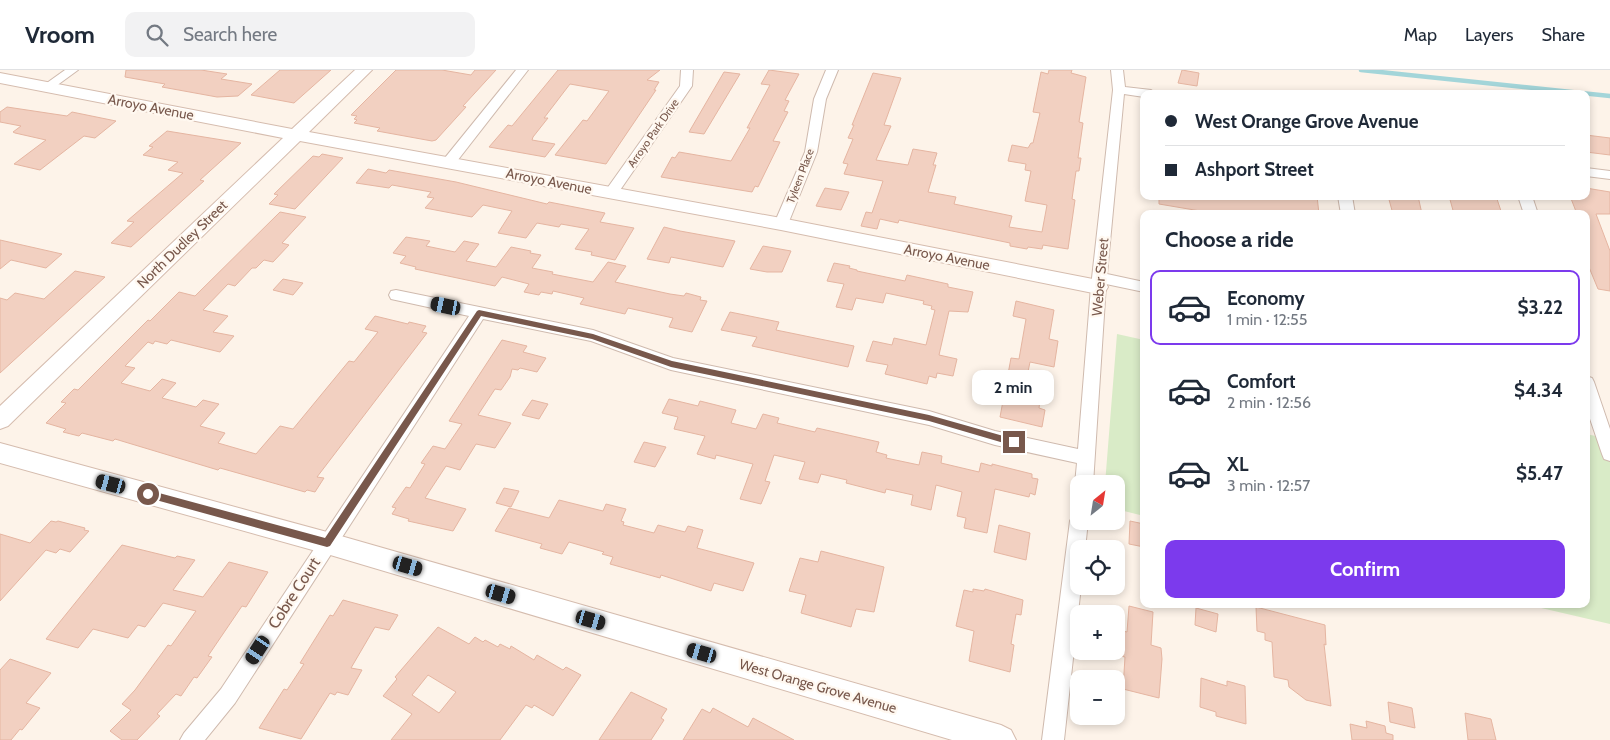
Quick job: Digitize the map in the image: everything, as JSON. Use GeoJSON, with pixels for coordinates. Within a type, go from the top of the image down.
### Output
{"type":"FeatureCollection","features":[{"type":"Feature","properties":{"kind":"street"},"geometry":{"type":"LineString","coordinates":[[48,87],[72,70]]}},
{"type":"Feature","properties":{"kind":"street","name":"North Dudley Street"},"geometry":{"type":"LineString","coordinates":[[0,420],[364,70]]}},
{"type":"Feature","properties":{"kind":"street"},"geometry":{"type":"LineString","coordinates":[[449,162],[522,70]]}},
{"type":"Feature","properties":{"kind":"street","name":"Arroyo Park Drive"},"geometry":{"type":"LineString","coordinates":[[611,193],[686,86],[688,70]]}},
{"type":"Feature","properties":{"kind":"street","name":"Tyleen Place"},"geometry":{"type":"LineString","coordinates":[[781,224],[811,152],[820,99],[832,70]]}},
{"type":"Feature","properties":{"kind":"street","name":"Weber Street"},"geometry":{"type":"LineString","coordinates":[[1085,475],[1099,283],[1120,90],[1117,70]]}},
{"type":"Feature","properties":{"kind":"street","name":"Arroyo Avenue"},"geometry":{"type":"LineString","coordinates":[[0,78],[295,135],[1099,283]]}},
{"type":"Feature","properties":{"kind":"street"},"geometry":{"type":"LineString","coordinates":[[1120,90],[1140,93]]}},
{"type":"Feature","properties":{"kind":"street"},"geometry":{"type":"LineString","coordinates":[[1590,172],[1610,175]]}},
{"type":"Feature","properties":{"kind":"street"},"geometry":{"type":"LineString","coordinates":[[1099,283],[1140,286]]}},
{"type":"Feature","properties":{"kind":"street"},"geometry":{"type":"LineString","coordinates":[[396,295],[593,336],[671,364],[929,418],[995,438],[1086,458]]}},
{"type":"Feature","properties":{"kind":"street","name":"Cobre Court"},"geometry":{"type":"LineString","coordinates":[[191,740],[228,696],[479,313]]}},
{"type":"Feature","properties":{"kind":"street"},"geometry":{"type":"LineString","coordinates":[[1590,394],[1610,454]]}},
{"type":"Feature","properties":{"kind":"street","name":"West Orange Grove Avenue"},"geometry":{"type":"LineString","coordinates":[[0,453],[327,543],[1001,740]]}},
{"type":"Feature","properties":{"kind":"street"},"geometry":{"type":"LineString","coordinates":[[1052,740],[1078,530]]}},
{"type":"Feature","properties":{"kind":"green space"},"geometry":{"type":"Polygon","coordinates":[[[1117,334],[1140,339],[1140,515],[1125,511],[1125,475],[1106,475],[1117,334]]]}},
{"type":"Feature","properties":{"kind":"green space"},"geometry":{"type":"Polygon","coordinates":[[[1590,435],[1610,439],[1610,624],[1541,608],[1590,608],[1590,435]]]}},
{"type":"Feature","properties":{"kind":"building"},"geometry":{"type":"Polygon","coordinates":[[[126,70],[201,70],[227,74],[221,79],[252,84],[238,96],[217,97],[162,87],[165,84],[125,77],[126,70]]]}},
{"type":"Feature","properties":{"kind":"building"},"geometry":{"type":"Polygon","coordinates":[[[280,70],[331,70],[294,103],[251,95],[280,70]]]}},
{"type":"Feature","properties":{"kind":"building"},"geometry":{"type":"Polygon","coordinates":[[[396,70],[442,70],[471,75],[475,70],[496,70],[463,106],[466,107],[436,140],[432,141],[377,131],[380,128],[354,123],[357,120],[354,119],[357,116],[351,115],[396,70]]]}},
{"type":"Feature","properties":{"kind":"building"},"geometry":{"type":"Polygon","coordinates":[[[558,70],[660,70],[647,80],[659,82],[654,90],[656,90],[606,164],[555,155],[583,120],[587,121],[609,91],[570,84],[544,118],[548,118],[533,137],[532,140],[555,144],[545,157],[489,147],[508,125],[512,126],[558,70]]]}},
{"type":"Feature","properties":{"kind":"building"},"geometry":{"type":"Polygon","coordinates":[[[769,70],[799,74],[785,100],[789,101],[784,111],[788,112],[773,141],[780,142],[758,187],[755,186],[752,192],[661,177],[672,157],[675,158],[679,152],[731,161],[750,128],[747,128],[770,85],[761,84],[769,70]]]}},
{"type":"Feature","properties":{"kind":"building"},"geometry":{"type":"Polygon","coordinates":[[[1049,70],[1072,70],[1071,73],[1086,77],[1079,122],[1083,123],[1078,158],[1081,158],[1079,171],[1076,171],[1072,199],[1075,200],[1068,249],[1043,245],[1042,249],[1028,247],[1027,249],[1010,246],[1010,243],[899,220],[898,223],[880,219],[877,229],[861,226],[866,212],[872,213],[883,181],[844,174],[848,164],[843,163],[853,139],[848,138],[854,125],[852,125],[873,73],[901,78],[884,125],[891,126],[876,160],[908,165],[913,149],[937,153],[933,165],[936,165],[928,192],[956,197],[954,204],[1012,216],[1009,227],[1042,232],[1047,205],[1025,201],[1031,171],[1025,170],[1026,164],[1008,161],[1012,145],[1028,148],[1033,143],[1040,113],[1033,112],[1041,72],[1048,74],[1049,70]]]}},
{"type":"Feature","properties":{"kind":"building"},"geometry":{"type":"Polygon","coordinates":[[[1182,70],[1199,73],[1197,86],[1178,83],[1182,70]]]}},
{"type":"Feature","properties":{"kind":"building"},"geometry":{"type":"Polygon","coordinates":[[[724,72],[740,74],[704,134],[689,132],[724,72]]]}},
{"type":"Feature","properties":{"kind":"building"},"geometry":{"type":"Polygon","coordinates":[[[7,107],[67,116],[72,112],[116,121],[95,138],[84,136],[40,170],[14,164],[46,140],[15,133],[13,132],[21,126],[0,122],[0,112],[7,107]]]}},
{"type":"Feature","properties":{"kind":"building"},"geometry":{"type":"Polygon","coordinates":[[[167,131],[241,143],[200,180],[204,181],[131,247],[111,243],[134,222],[127,221],[183,173],[168,170],[178,162],[143,155],[153,147],[149,146],[167,131]]]}},
{"type":"Feature","properties":{"kind":"building"},"geometry":{"type":"Polygon","coordinates":[[[1590,136],[1610,138],[1610,155],[1590,152],[1590,136]]]}},
{"type":"Feature","properties":{"kind":"building"},"geometry":{"type":"Polygon","coordinates":[[[322,154],[343,158],[295,209],[269,204],[278,195],[274,194],[313,156],[319,157],[322,154]]]}},
{"type":"Feature","properties":{"kind":"building"},"geometry":{"type":"Polygon","coordinates":[[[368,169],[386,173],[389,170],[456,182],[547,204],[549,202],[605,213],[600,222],[634,228],[615,260],[591,255],[592,252],[575,249],[589,229],[561,224],[559,227],[537,223],[526,238],[498,233],[512,211],[483,205],[472,217],[425,208],[434,198],[427,197],[431,192],[392,185],[389,188],[356,183],[368,169]]]}},
{"type":"Feature","properties":{"kind":"building"},"geometry":{"type":"Polygon","coordinates":[[[825,188],[849,192],[841,210],[816,206],[825,188]]]}},
{"type":"Feature","properties":{"kind":"building"},"geometry":{"type":"Polygon","coordinates":[[[1590,189],[1610,192],[1610,214],[1596,214],[1610,251],[1610,291],[1598,289],[1590,270],[1590,210],[1575,210],[1572,200],[1590,200],[1590,189]]]}},
{"type":"Feature","properties":{"kind":"building"},"geometry":{"type":"Polygon","coordinates":[[[1159,200],[1317,200],[1319,210],[1194,210],[1159,204],[1159,200]]]}},
{"type":"Feature","properties":{"kind":"building"},"geometry":{"type":"Polygon","coordinates":[[[1389,200],[1419,200],[1421,210],[1392,210],[1389,200]]]}},
{"type":"Feature","properties":{"kind":"building"},"geometry":{"type":"Polygon","coordinates":[[[1450,200],[1497,200],[1501,210],[1453,210],[1450,200]]]}},
{"type":"Feature","properties":{"kind":"building"},"geometry":{"type":"Polygon","coordinates":[[[280,212],[306,217],[282,243],[289,245],[273,262],[264,260],[256,268],[252,268],[235,286],[228,284],[203,310],[228,316],[213,332],[234,336],[220,352],[171,340],[167,344],[155,341],[153,344],[148,342],[125,366],[135,368],[121,383],[150,391],[162,379],[176,383],[162,398],[196,407],[203,400],[219,404],[200,426],[225,433],[218,443],[256,454],[280,426],[293,429],[349,361],[354,362],[378,332],[365,329],[375,316],[408,324],[409,322],[426,326],[422,332],[427,333],[317,477],[324,478],[315,492],[307,490],[305,492],[220,468],[218,470],[115,439],[113,441],[82,433],[79,436],[63,432],[66,429],[46,423],[66,403],[61,402],[74,389],[78,390],[179,292],[195,296],[280,212]]]}},
{"type":"Feature","properties":{"kind":"building"},"geometry":{"type":"Polygon","coordinates":[[[664,227],[735,241],[723,267],[671,257],[669,263],[647,259],[664,227]]]}},
{"type":"Feature","properties":{"kind":"building"},"geometry":{"type":"Polygon","coordinates":[[[406,237],[430,241],[426,246],[455,252],[464,241],[479,244],[466,261],[496,267],[511,247],[531,251],[530,253],[541,255],[532,268],[593,282],[608,262],[626,266],[615,282],[670,294],[684,296],[686,293],[701,297],[700,300],[707,301],[692,332],[669,327],[673,318],[628,308],[625,314],[580,304],[584,298],[553,291],[552,294],[541,292],[539,295],[524,292],[529,284],[502,277],[495,286],[415,269],[416,267],[400,263],[406,256],[393,253],[406,237]]]}},
{"type":"Feature","properties":{"kind":"building"},"geometry":{"type":"Polygon","coordinates":[[[0,240],[62,254],[46,268],[11,260],[0,269],[0,240]]]}},
{"type":"Feature","properties":{"kind":"building"},"geometry":{"type":"Polygon","coordinates":[[[763,246],[791,251],[782,272],[750,269],[763,246]]]}},
{"type":"Feature","properties":{"kind":"building"},"geometry":{"type":"Polygon","coordinates":[[[834,263],[850,266],[849,268],[857,271],[905,281],[907,275],[948,284],[948,287],[973,292],[968,312],[949,311],[939,355],[957,359],[953,376],[937,373],[936,378],[929,376],[927,384],[885,374],[888,365],[866,361],[873,341],[892,345],[894,338],[926,345],[935,310],[931,309],[932,306],[923,304],[924,301],[886,293],[883,303],[856,298],[852,310],[836,307],[844,284],[827,281],[834,263]]]}},
{"type":"Feature","properties":{"kind":"building"},"geometry":{"type":"Polygon","coordinates":[[[75,271],[105,277],[0,373],[0,298],[7,300],[15,293],[44,299],[75,271]]]}},
{"type":"Feature","properties":{"kind":"building"},"geometry":{"type":"Polygon","coordinates":[[[283,279],[303,283],[293,295],[273,290],[283,279]]]}},
{"type":"Feature","properties":{"kind":"building"},"geometry":{"type":"Polygon","coordinates":[[[1016,301],[1054,310],[1049,339],[1058,341],[1054,367],[1030,362],[1023,396],[1040,400],[1039,408],[1045,410],[1042,427],[1000,417],[1011,358],[1019,359],[1026,319],[1013,316],[1016,301]]]}},
{"type":"Feature","properties":{"kind":"building"},"geometry":{"type":"Polygon","coordinates":[[[730,312],[779,322],[776,330],[854,346],[848,367],[752,346],[757,337],[721,330],[730,312]]]}},
{"type":"Feature","properties":{"kind":"building"},"geometry":{"type":"Polygon","coordinates":[[[502,340],[527,346],[523,352],[546,358],[537,372],[520,368],[518,370],[512,369],[510,377],[501,390],[495,389],[478,415],[511,423],[495,448],[476,444],[460,470],[446,466],[425,498],[466,509],[453,531],[408,521],[409,519],[392,514],[396,508],[392,507],[406,487],[410,488],[425,464],[421,463],[433,446],[445,449],[462,424],[449,421],[502,340]]]}},
{"type":"Feature","properties":{"kind":"building"},"geometry":{"type":"Polygon","coordinates":[[[669,399],[698,406],[700,401],[736,410],[731,423],[756,429],[763,414],[779,418],[777,423],[815,432],[817,428],[879,442],[876,452],[887,455],[886,458],[919,465],[922,452],[942,456],[941,463],[979,472],[981,463],[1032,474],[1032,478],[1038,479],[1035,495],[1030,493],[1029,497],[995,489],[987,533],[964,528],[966,518],[957,516],[962,492],[936,485],[931,510],[911,505],[913,495],[886,489],[885,493],[846,483],[847,480],[821,474],[818,483],[799,479],[805,462],[774,455],[765,481],[770,482],[761,504],[740,499],[753,464],[716,455],[715,459],[697,454],[705,436],[674,429],[678,417],[662,413],[669,399]]]}},
{"type":"Feature","properties":{"kind":"building"},"geometry":{"type":"Polygon","coordinates":[[[532,400],[548,404],[539,419],[522,415],[532,400]]]}},
{"type":"Feature","properties":{"kind":"building"},"geometry":{"type":"Polygon","coordinates":[[[644,442],[666,447],[655,467],[634,462],[644,442]]]}},
{"type":"Feature","properties":{"kind":"building"},"geometry":{"type":"Polygon","coordinates":[[[504,488],[519,491],[511,507],[496,503],[504,488]]]}},
{"type":"Feature","properties":{"kind":"building"},"geometry":{"type":"Polygon","coordinates":[[[559,500],[603,511],[606,504],[626,509],[621,521],[624,522],[623,525],[654,533],[658,525],[685,532],[688,526],[703,530],[697,548],[754,563],[743,591],[714,583],[711,591],[661,575],[660,578],[610,564],[613,557],[602,554],[604,552],[569,542],[562,554],[540,548],[542,544],[495,531],[509,508],[549,518],[559,500]]]}},
{"type":"Feature","properties":{"kind":"building"},"geometry":{"type":"Polygon","coordinates":[[[51,521],[85,528],[84,530],[89,531],[70,552],[60,549],[56,553],[46,550],[0,601],[0,534],[30,543],[51,521]]]}},
{"type":"Feature","properties":{"kind":"building"},"geometry":{"type":"Polygon","coordinates":[[[1130,521],[1140,523],[1140,546],[1129,544],[1130,521]]]}},
{"type":"Feature","properties":{"kind":"building"},"geometry":{"type":"Polygon","coordinates":[[[999,525],[1030,533],[1026,560],[994,552],[999,525]]]}},
{"type":"Feature","properties":{"kind":"building"},"geometry":{"type":"Polygon","coordinates":[[[122,545],[175,558],[177,556],[195,560],[173,590],[203,597],[229,562],[268,572],[246,607],[242,606],[208,656],[212,657],[197,678],[194,677],[181,696],[176,694],[157,714],[160,716],[137,740],[122,740],[110,731],[131,710],[122,704],[135,690],[168,645],[171,646],[196,611],[163,603],[145,627],[138,625],[128,638],[93,629],[78,648],[46,639],[122,545]]]}},
{"type":"Feature","properties":{"kind":"building"},"geometry":{"type":"Polygon","coordinates":[[[821,551],[884,567],[874,612],[856,609],[851,627],[801,613],[806,595],[789,591],[800,558],[818,562],[821,551]]]}},
{"type":"Feature","properties":{"kind":"building"},"geometry":{"type":"Polygon","coordinates":[[[973,589],[984,591],[985,589],[1023,600],[1021,615],[1016,614],[1011,644],[1014,645],[1010,672],[969,661],[974,631],[956,626],[964,590],[973,592],[973,589]]]}},
{"type":"Feature","properties":{"kind":"building"},"geometry":{"type":"Polygon","coordinates":[[[343,600],[398,615],[389,630],[375,627],[351,668],[362,670],[348,695],[337,692],[335,695],[330,693],[301,739],[259,728],[284,689],[287,690],[304,664],[300,663],[330,615],[333,616],[343,600]]]}},
{"type":"Feature","properties":{"kind":"building"},"geometry":{"type":"Polygon","coordinates":[[[1129,606],[1153,612],[1151,645],[1161,648],[1162,659],[1159,698],[1125,690],[1125,632],[1127,632],[1129,606]]]}},
{"type":"Feature","properties":{"kind":"building"},"geometry":{"type":"Polygon","coordinates":[[[1196,608],[1218,614],[1216,632],[1195,625],[1196,608]]]}},
{"type":"Feature","properties":{"kind":"building"},"geometry":{"type":"Polygon","coordinates":[[[1256,608],[1325,625],[1326,645],[1324,644],[1331,706],[1306,700],[1289,687],[1288,680],[1274,677],[1272,642],[1265,640],[1265,633],[1257,631],[1256,608]]]}},
{"type":"Feature","properties":{"kind":"building"},"geometry":{"type":"Polygon","coordinates":[[[438,627],[469,644],[475,637],[498,647],[500,644],[510,649],[511,646],[534,660],[537,655],[563,670],[566,667],[581,675],[553,716],[534,705],[532,708],[526,705],[500,740],[391,740],[412,714],[383,696],[397,679],[395,677],[438,627]],[[428,675],[412,695],[439,713],[456,692],[428,675]]]}},
{"type":"Feature","properties":{"kind":"building"},"geometry":{"type":"Polygon","coordinates":[[[10,659],[51,673],[26,703],[40,708],[11,740],[0,740],[0,670],[10,659]]]}},
{"type":"Feature","properties":{"kind":"building"},"geometry":{"type":"Polygon","coordinates":[[[1201,678],[1227,686],[1227,681],[1245,686],[1246,724],[1216,716],[1216,712],[1200,707],[1201,678]]]}},
{"type":"Feature","properties":{"kind":"building"},"geometry":{"type":"Polygon","coordinates":[[[631,692],[667,709],[661,718],[664,720],[651,740],[599,740],[631,692]]]}},
{"type":"Feature","properties":{"kind":"building"},"geometry":{"type":"Polygon","coordinates":[[[1388,702],[1412,708],[1415,728],[1390,722],[1388,702]]]}},
{"type":"Feature","properties":{"kind":"building"},"geometry":{"type":"Polygon","coordinates":[[[713,708],[748,727],[753,718],[794,740],[683,740],[702,709],[710,713],[713,708]]]}},
{"type":"Feature","properties":{"kind":"building"},"geometry":{"type":"Polygon","coordinates":[[[1465,713],[1491,719],[1496,740],[1468,740],[1465,713]]]}},
{"type":"Feature","properties":{"kind":"building"},"geometry":{"type":"Polygon","coordinates":[[[1366,721],[1385,726],[1386,733],[1393,735],[1393,740],[1352,740],[1350,724],[1367,728],[1366,721]]]}},
{"type":"Feature","properties":{"kind":"waterway"},"geometry":{"type":"LineString","coordinates":[[1361,70],[1553,90]]}},
{"type":"Feature","properties":{"kind":"waterway"},"geometry":{"type":"LineString","coordinates":[[1590,94],[1610,96]]}},
{"type":"Feature","properties":{"kind":"route"},"geometry":{"type":"LineString","coordinates":[[148,494],[327,543],[479,313],[593,336],[671,364],[929,418],[1014,442]]}}]}
